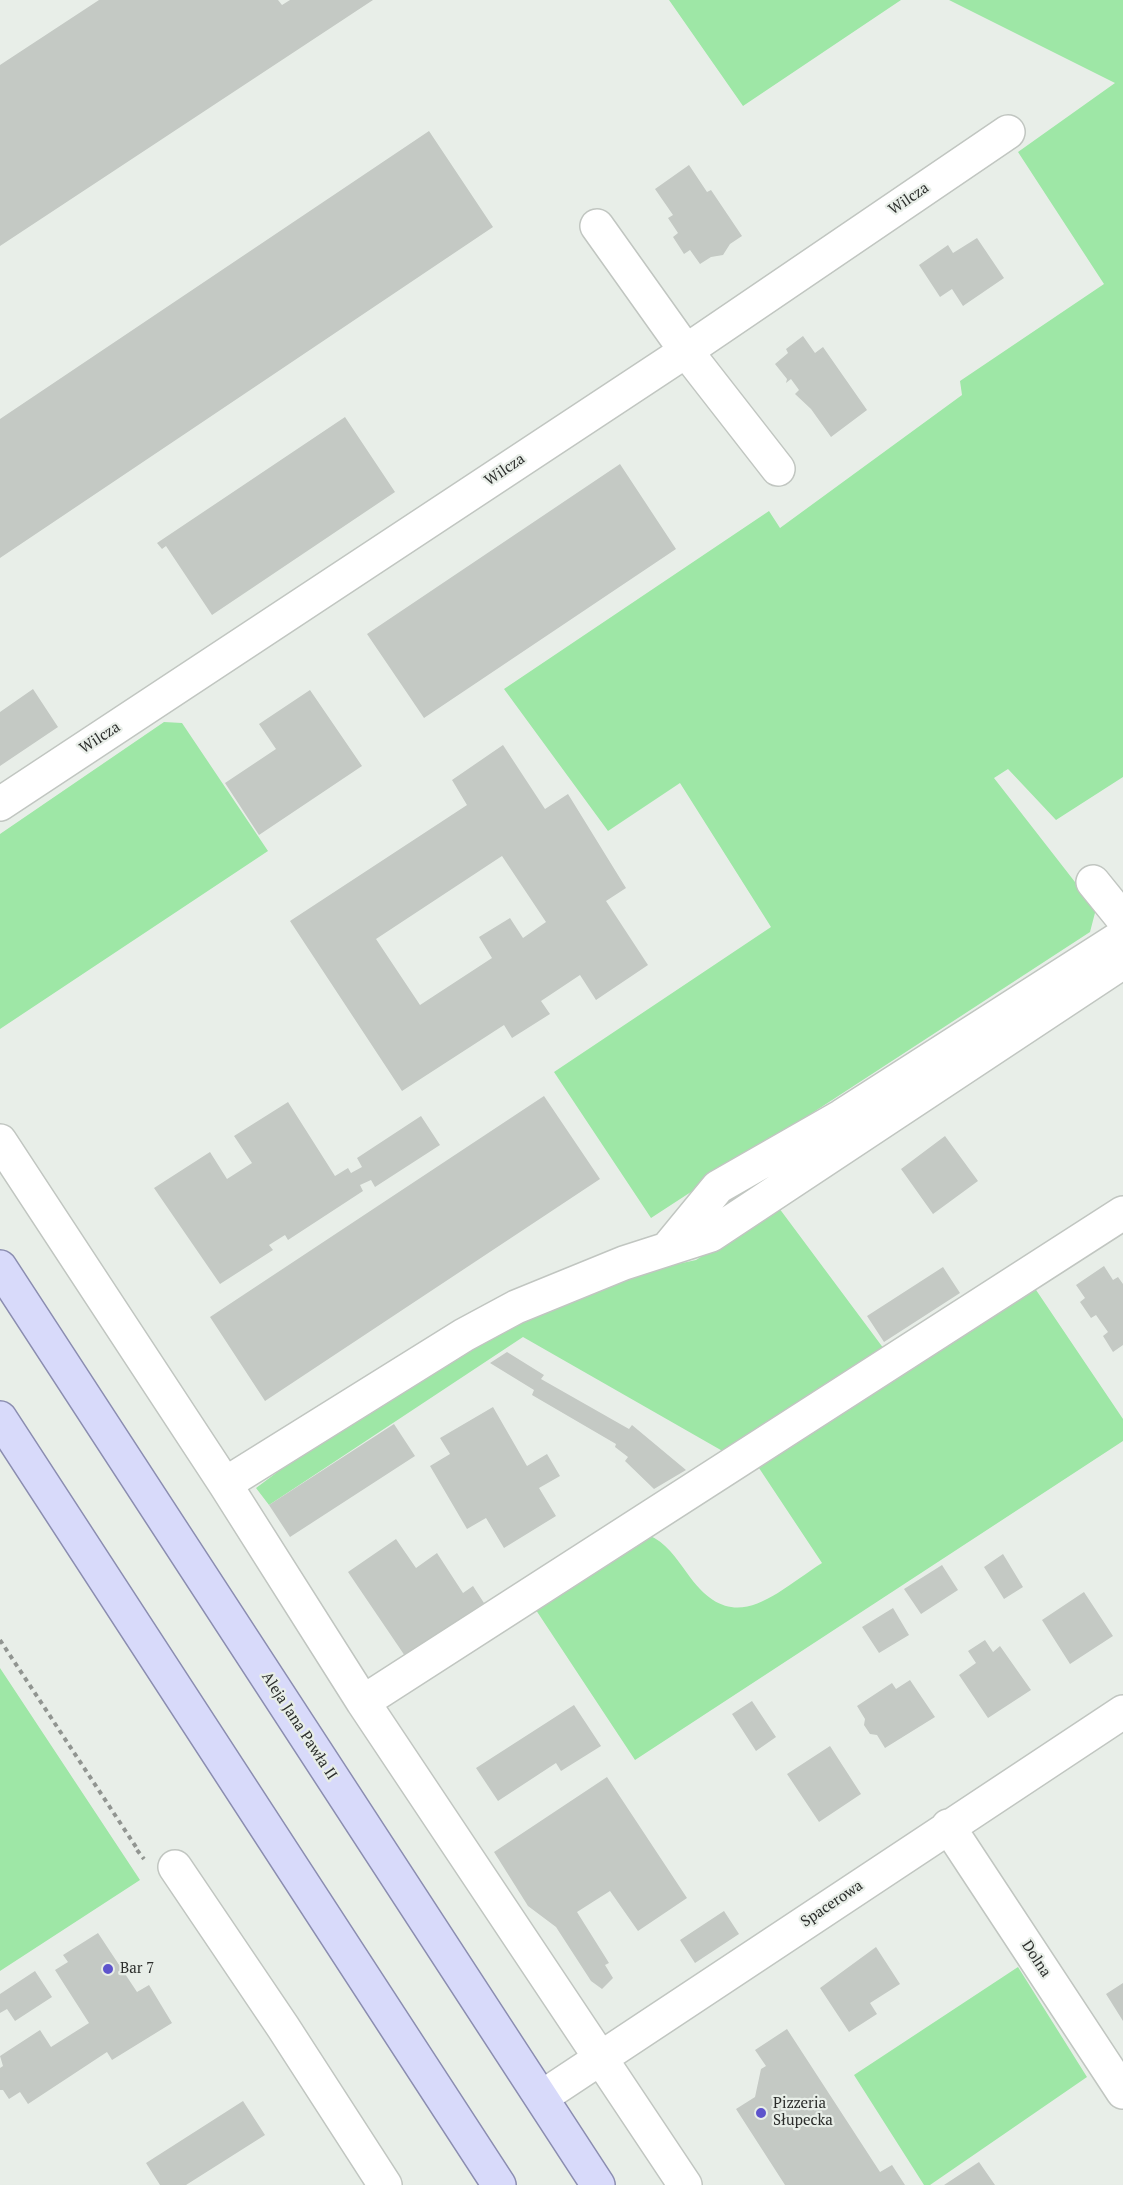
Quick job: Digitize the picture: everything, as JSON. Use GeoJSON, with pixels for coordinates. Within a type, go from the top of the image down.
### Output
{"type":"FeatureCollection","features":[{"type":"Feature","properties":{"kind":"main road","name":"Aleja Jana Pawła II"},"geometry":{"type":"LineString","coordinates":[[0,1267],[598,2185]]}},
{"type":"Feature","properties":{"kind":"main road"},"geometry":{"type":"LineString","coordinates":[[0,1418],[499,2185]]}},
{"type":"Feature","properties":{"kind":"street","name":"Wilcza"},"geometry":{"type":"LineString","coordinates":[[0,804],[686,351],[1008,132]]}},
{"type":"Feature","properties":{"kind":"street"},"geometry":{"type":"LineString","coordinates":[[597,226],[686,351],[778,469]]}},
{"type":"Feature","properties":{"kind":"street"},"geometry":{"type":"LineString","coordinates":[[1093,882],[1123,919]]}},
{"type":"Feature","properties":{"kind":"street"},"geometry":{"type":"LineString","coordinates":[[668,1249],[718,1187],[842,1116],[1123,936]]}},
{"type":"Feature","properties":{"kind":"street"},"geometry":{"type":"LineString","coordinates":[[225,1484],[464,1335],[516,1307],[564,1286],[711,1235],[1123,962]]}},
{"type":"Feature","properties":{"kind":"street"},"geometry":{"type":"LineString","coordinates":[[0,1141],[225,1484],[363,1702],[602,2057],[685,2185]]}},
{"type":"Feature","properties":{"kind":"street"},"geometry":{"type":"LineString","coordinates":[[782,1150],[790,1183]]}},
{"type":"Feature","properties":{"kind":"street"},"geometry":{"type":"LineString","coordinates":[[363,1702],[1123,1213]]}},
{"type":"Feature","properties":{"kind":"street","name":"Spacerowa"},"geometry":{"type":"LineString","coordinates":[[542,2097],[1123,1712]]}},
{"type":"Feature","properties":{"kind":"street","name":"Dolna"},"geometry":{"type":"LineString","coordinates":[[948,1826],[1123,2092]]}},
{"type":"Feature","properties":{"kind":"street"},"geometry":{"type":"LineString","coordinates":[[175,1867],[283,2027],[385,2185]]}},
{"type":"Feature","properties":{"kind":"path"},"geometry":{"type":"LineString","coordinates":[[0,1640],[137,1850],[175,1867]]}},
{"type":"Feature","properties":{"kind":"green space"},"geometry":{"type":"Polygon","coordinates":[[[669,0],[901,0],[743,106],[669,0]]]}},
{"type":"Feature","properties":{"kind":"green space"},"geometry":{"type":"Polygon","coordinates":[[[949,0],[1123,0],[1123,777],[1056,820],[1008,769],[994,778],[1096,909],[1090,932],[651,1218],[554,1072],[771,927],[680,783],[608,831],[504,689],[769,511],[780,528],[962,395],[960,381],[1104,284],[1018,152],[1115,83],[949,0]]]}},
{"type":"Feature","properties":{"kind":"green space"},"geometry":{"type":"Polygon","coordinates":[[[164,722],[182,723],[268,851],[0,1029],[0,834],[164,722]]]}},
{"type":"Feature","properties":{"kind":"green space"},"geometry":{"type":"Polygon","coordinates":[[[779,1208],[884,1349],[726,1453],[523,1337],[269,1505],[256,1488],[327,1435],[490,1332],[645,1271],[696,1260],[779,1208]]]}},
{"type":"Feature","properties":{"kind":"green space"},"geometry":{"type":"Polygon","coordinates":[[[1032,1284],[1123,1419],[1123,1441],[635,1760],[534,1607],[648,1535],[665,1546],[704,1593],[720,1604],[736,1608],[753,1605],[786,1588],[822,1563],[755,1462],[1032,1284]]]}},
{"type":"Feature","properties":{"kind":"green space"},"geometry":{"type":"Polygon","coordinates":[[[0,1668],[140,1880],[0,1971],[0,1668]]]}},
{"type":"Feature","properties":{"kind":"green space"},"geometry":{"type":"Polygon","coordinates":[[[1018,1967],[1087,2077],[930,2185],[924,2185],[854,2075],[1018,1967]]]}},
{"type":"Feature","properties":{"kind":"building"},"geometry":{"type":"Polygon","coordinates":[[[99,0],[278,0],[282,5],[290,0],[373,0],[0,246],[0,65],[99,0]]]}},
{"type":"Feature","properties":{"kind":"building"},"geometry":{"type":"Polygon","coordinates":[[[429,131],[493,227],[0,558],[0,419],[429,131]]]}},
{"type":"Feature","properties":{"kind":"building"},"geometry":{"type":"Polygon","coordinates":[[[689,165],[707,192],[711,190],[742,236],[730,244],[723,255],[711,257],[700,264],[690,250],[684,254],[673,237],[678,233],[668,218],[673,215],[655,189],[689,165]]]}},
{"type":"Feature","properties":{"kind":"building"},"geometry":{"type":"Polygon","coordinates":[[[977,238],[1004,278],[963,306],[952,289],[940,297],[919,265],[948,245],[953,253],[977,238]]]}},
{"type":"Feature","properties":{"kind":"building"},"geometry":{"type":"Polygon","coordinates":[[[803,336],[815,353],[823,347],[867,410],[831,437],[811,409],[795,394],[799,390],[791,379],[786,383],[787,379],[775,364],[788,353],[786,349],[803,336]]]}},
{"type":"Feature","properties":{"kind":"building"},"geometry":{"type":"Polygon","coordinates":[[[345,417],[395,492],[212,615],[166,546],[162,549],[157,543],[345,417]]]}},
{"type":"Feature","properties":{"kind":"building"},"geometry":{"type":"Polygon","coordinates":[[[620,464],[676,549],[424,718],[367,634],[620,464]]]}},
{"type":"Feature","properties":{"kind":"building"},"geometry":{"type":"Polygon","coordinates":[[[33,689],[58,727],[0,766],[0,712],[33,689]]]}},
{"type":"Feature","properties":{"kind":"building"},"geometry":{"type":"Polygon","coordinates":[[[310,690],[362,766],[259,835],[225,783],[276,749],[259,724],[310,690]]]}},
{"type":"Feature","properties":{"kind":"building"},"geometry":{"type":"Polygon","coordinates":[[[503,745],[545,809],[568,794],[626,888],[606,901],[648,965],[596,1000],[580,975],[541,1001],[550,1014],[512,1038],[504,1025],[402,1091],[290,921],[467,805],[452,780],[503,745]],[[502,856],[376,939],[420,1005],[492,958],[479,937],[510,918],[523,938],[546,922],[502,856]]]}},
{"type":"Feature","properties":{"kind":"building"},"geometry":{"type":"Polygon","coordinates":[[[544,1096],[600,1179],[265,1401],[210,1317],[544,1096]]]}},
{"type":"Feature","properties":{"kind":"building"},"geometry":{"type":"Polygon","coordinates":[[[288,1102],[335,1176],[348,1168],[351,1173],[362,1167],[357,1158],[421,1116],[440,1145],[375,1187],[371,1180],[360,1185],[363,1191],[288,1240],[285,1235],[269,1245],[273,1250],[220,1284],[154,1188],[210,1152],[227,1179],[252,1163],[234,1136],[288,1102]]]}},
{"type":"Feature","properties":{"kind":"building"},"geometry":{"type":"Polygon","coordinates":[[[945,1136],[978,1181],[933,1214],[901,1169],[945,1136]]]}},
{"type":"Feature","properties":{"kind":"building"},"geometry":{"type":"Polygon","coordinates":[[[1104,1266],[1113,1280],[1118,1277],[1123,1284],[1123,1345],[1113,1352],[1103,1336],[1108,1332],[1096,1315],[1091,1318],[1080,1302],[1085,1298],[1076,1285],[1104,1266]]]}},
{"type":"Feature","properties":{"kind":"building"},"geometry":{"type":"Polygon","coordinates":[[[943,1267],[960,1293],[884,1342],[867,1316],[943,1267]]]}},
{"type":"Feature","properties":{"kind":"building"},"geometry":{"type":"Polygon","coordinates":[[[507,1352],[544,1375],[541,1379],[629,1429],[632,1425],[686,1470],[654,1489],[625,1461],[628,1457],[615,1447],[616,1444],[532,1395],[534,1390],[490,1363],[507,1352]]]}},
{"type":"Feature","properties":{"kind":"building"},"geometry":{"type":"Polygon","coordinates":[[[493,1407],[527,1466],[547,1454],[560,1476],[539,1488],[556,1516],[504,1548],[486,1518],[467,1529],[430,1466],[450,1454],[440,1438],[493,1407]]]}},
{"type":"Feature","properties":{"kind":"building"},"geometry":{"type":"Polygon","coordinates":[[[394,1424],[415,1456],[290,1537],[269,1505],[394,1424]]]}},
{"type":"Feature","properties":{"kind":"building"},"geometry":{"type":"Polygon","coordinates":[[[396,1539],[416,1568],[437,1553],[463,1593],[473,1586],[484,1603],[405,1656],[348,1572],[396,1539]]]}},
{"type":"Feature","properties":{"kind":"building"},"geometry":{"type":"Polygon","coordinates":[[[1003,1554],[1023,1587],[1004,1599],[984,1567],[1003,1554]]]}},
{"type":"Feature","properties":{"kind":"building"},"geometry":{"type":"Polygon","coordinates":[[[942,1565],[958,1590],[921,1614],[904,1589],[942,1565]]]}},
{"type":"Feature","properties":{"kind":"building"},"geometry":{"type":"Polygon","coordinates":[[[1084,1592],[1113,1636],[1070,1664],[1042,1620],[1084,1592]]]}},
{"type":"Feature","properties":{"kind":"building"},"geometry":{"type":"Polygon","coordinates":[[[893,1608],[909,1635],[879,1653],[862,1627],[893,1608]]]}},
{"type":"Feature","properties":{"kind":"building"},"geometry":{"type":"Polygon","coordinates":[[[985,1640],[993,1652],[1000,1646],[1031,1690],[988,1718],[959,1675],[976,1663],[968,1651],[985,1640]]]}},
{"type":"Feature","properties":{"kind":"building"},"geometry":{"type":"Polygon","coordinates":[[[910,1680],[935,1717],[885,1748],[877,1735],[870,1734],[864,1725],[865,1719],[857,1706],[892,1683],[896,1689],[910,1680]]]}},
{"type":"Feature","properties":{"kind":"building"},"geometry":{"type":"Polygon","coordinates":[[[752,1701],[776,1737],[756,1751],[732,1714],[752,1701]]]}},
{"type":"Feature","properties":{"kind":"building"},"geometry":{"type":"Polygon","coordinates":[[[574,1705],[601,1746],[561,1771],[556,1763],[498,1801],[476,1768],[574,1705]]]}},
{"type":"Feature","properties":{"kind":"building"},"geometry":{"type":"Polygon","coordinates":[[[830,1746],[861,1794],[819,1822],[787,1774],[830,1746]]]}},
{"type":"Feature","properties":{"kind":"building"},"geometry":{"type":"Polygon","coordinates":[[[607,1777],[687,1898],[638,1931],[610,1891],[577,1912],[609,1963],[605,1965],[613,1978],[602,1989],[591,1981],[556,1927],[528,1906],[494,1852],[607,1777]]]}},
{"type":"Feature","properties":{"kind":"building"},"geometry":{"type":"Polygon","coordinates":[[[724,1911],[739,1934],[695,1963],[680,1940],[724,1911]]]}},
{"type":"Feature","properties":{"kind":"building"},"geometry":{"type":"Polygon","coordinates":[[[98,1933],[137,1992],[149,1985],[172,2023],[112,2060],[107,2052],[28,2104],[20,2092],[9,2099],[3,2090],[0,2090],[0,2068],[3,2066],[0,2056],[40,2030],[51,2047],[89,2023],[55,1970],[68,1962],[63,1955],[98,1933]]]}},
{"type":"Feature","properties":{"kind":"building"},"geometry":{"type":"Polygon","coordinates":[[[876,1947],[900,1984],[870,2003],[877,2014],[849,2032],[820,1988],[876,1947]]]}},
{"type":"Feature","properties":{"kind":"building"},"geometry":{"type":"Polygon","coordinates":[[[35,1971],[52,1997],[15,2021],[7,2009],[0,2013],[0,1994],[35,1971]]]}},
{"type":"Feature","properties":{"kind":"building"},"geometry":{"type":"Polygon","coordinates":[[[1123,1983],[1123,2021],[1106,1994],[1123,1983]]]}},
{"type":"Feature","properties":{"kind":"building"},"geometry":{"type":"Polygon","coordinates":[[[787,2029],[880,2172],[892,2165],[905,2185],[785,2185],[736,2109],[755,2097],[761,2069],[766,2066],[755,2050],[787,2029]]]}},
{"type":"Feature","properties":{"kind":"building"},"geometry":{"type":"Polygon","coordinates":[[[243,2101],[265,2135],[186,2185],[160,2185],[146,2163],[243,2101]]]}},
{"type":"Feature","properties":{"kind":"building"},"geometry":{"type":"Polygon","coordinates":[[[979,2162],[995,2185],[944,2185],[979,2162]]]}},
{"type":"Feature","properties":{"kind":"place","name":"Bar 7"},"geometry":{"type":"Point","coordinates":[108,1969]}},
{"type":"Feature","properties":{"kind":"place","name":"Pizzeria Słupecka"},"geometry":{"type":"Point","coordinates":[761,2113]}}]}
